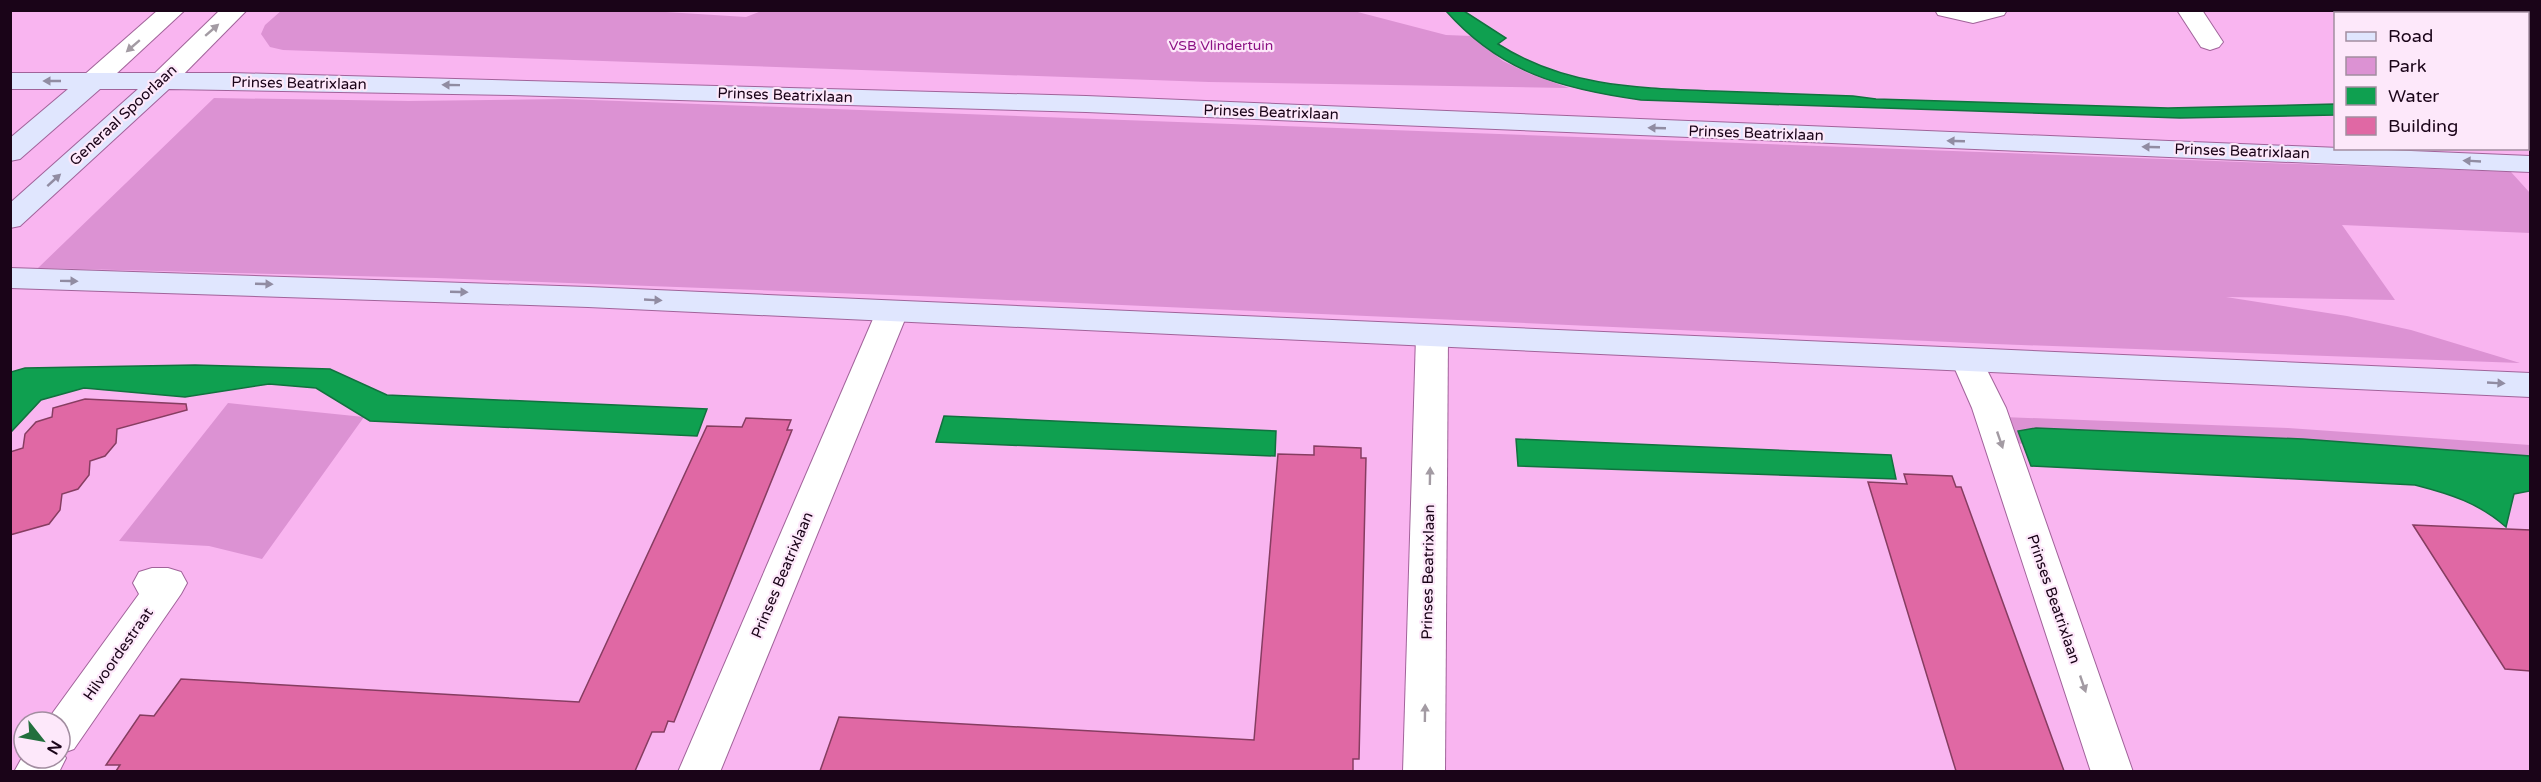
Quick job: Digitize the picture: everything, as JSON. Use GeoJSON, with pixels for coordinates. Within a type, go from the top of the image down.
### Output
{"type":"FeatureCollection","features":[{"type":"Feature","properties":{"kind":"main road","name":"Prinses Beatrixlaan"},"geometry":{"type":"LineString","coordinates":[[10,81],[162,81],[510,87],[1086,104],[2530,164]]}},
{"type":"Feature","properties":{"kind":"main road"},"geometry":{"type":"LineString","coordinates":[[10,153],[93,81]]}},
{"type":"Feature","properties":{"kind":"main road","name":"Generaal Spoorlaan"},"geometry":{"type":"LineString","coordinates":[[10,219],[162,81]]}},
{"type":"Feature","properties":{"kind":"main road"},"geometry":{"type":"LineString","coordinates":[[10,278],[588,297],[2530,385]]}},
{"type":"Feature","properties":{"kind":"street"},"geometry":{"type":"LineString","coordinates":[[93,81],[173,10]]}},
{"type":"Feature","properties":{"kind":"street","name":"Generaal Spoorlaan"},"geometry":{"type":"LineString","coordinates":[[162,81],[198,43],[235,10]]}},
{"type":"Feature","properties":{"kind":"street"},"geometry":{"type":"LineString","coordinates":[[1947,10],[1973,16],[1995,10]]}},
{"type":"Feature","properties":{"kind":"street"},"geometry":{"type":"LineString","coordinates":[[2189,10],[2210,42]]}},
{"type":"Feature","properties":{"kind":"street","name":"Prinses Beatrixlaan"},"geometry":{"type":"LineString","coordinates":[[699,771],[892,312]]}},
{"type":"Feature","properties":{"kind":"street","name":"Prinses Beatrixlaan"},"geometry":{"type":"LineString","coordinates":[[1424,771],[1432,336]]}},
{"type":"Feature","properties":{"kind":"street","name":"Prinses Beatrixlaan"},"geometry":{"type":"LineString","coordinates":[[1967,360],[1989,408],[2112,771]]}},
{"type":"Feature","properties":{"kind":"street","name":"Hilvoordestraat"},"geometry":{"type":"LineString","coordinates":[[72,719],[168,584],[152,583]]}},
{"type":"Feature","properties":{"kind":"green space","name":"VSB Vlindertuin"},"geometry":{"type":"Polygon","coordinates":[[[282,10],[634,10],[746,17],[764,10],[1350,10],[1446,35],[1472,36],[1503,61],[1530,74],[1569,88],[1209,82],[283,50],[270,47],[261,34],[265,25],[282,10]]]}},
{"type":"Feature","properties":{"kind":"green space"},"geometry":{"type":"Polygon","coordinates":[[[2530,11],[2530,108],[2529,12],[2441,12],[2530,11]]]}},
{"type":"Feature","properties":{"kind":"green space"},"geometry":{"type":"Polygon","coordinates":[[[214,98],[409,101],[566,99],[2511,172],[2530,193],[2530,233],[2342,225],[2395,300],[2226,297],[2347,316],[2411,330],[2520,363],[1995,344],[918,296],[436,278],[38,268],[214,98]]]}},
{"type":"Feature","properties":{"kind":"green space"},"geometry":{"type":"Polygon","coordinates":[[[228,403],[364,417],[262,559],[209,546],[119,541],[228,403]]]}},
{"type":"Feature","properties":{"kind":"green space"},"geometry":{"type":"Polygon","coordinates":[[[2003,417],[2288,428],[2530,445],[2530,456],[2303,439],[2036,428],[2018,431],[2024,444],[2012,443],[2003,417]]]}},
{"type":"Feature","properties":{"kind":"water"},"geometry":{"type":"Polygon","coordinates":[[[1446,11],[1464,11],[1506,38],[1498,44],[1550,69],[1603,83],[1630,86],[1876,99],[2168,108],[2334,104],[2334,115],[2180,118],[1641,100],[1585,90],[1534,75],[1489,50],[1446,11]]]}},
{"type":"Feature","properties":{"kind":"water"},"geometry":{"type":"Polygon","coordinates":[[[195,365],[330,369],[387,395],[707,409],[697,436],[370,421],[316,388],[269,384],[185,397],[84,388],[41,400],[11,432],[11,372],[25,368],[195,365]]]}},
{"type":"Feature","properties":{"kind":"water"},"geometry":{"type":"Polygon","coordinates":[[[944,416],[1276,431],[1275,456],[936,442],[944,416]]]}},
{"type":"Feature","properties":{"kind":"water"},"geometry":{"type":"Polygon","coordinates":[[[2036,428],[2303,439],[2530,456],[2530,491],[2514,494],[2506,527],[2464,500],[2415,485],[2031,466],[2018,431],[2036,428]]]}},
{"type":"Feature","properties":{"kind":"water"},"geometry":{"type":"Polygon","coordinates":[[[1516,439],[1891,455],[1896,479],[1518,466],[1516,439]]]}},
{"type":"Feature","properties":{"kind":"building"},"geometry":{"type":"Polygon","coordinates":[[[85,399],[186,404],[187,410],[117,429],[116,443],[105,456],[90,461],[89,475],[78,489],[62,494],[60,510],[49,524],[10,535],[10,452],[23,448],[25,434],[36,422],[52,417],[53,408],[85,399]]]}},
{"type":"Feature","properties":{"kind":"building"},"geometry":{"type":"Polygon","coordinates":[[[746,418],[791,420],[787,430],[792,430],[674,722],[668,721],[664,732],[652,732],[635,771],[116,771],[120,765],[106,765],[140,715],[154,716],[181,679],[579,702],[707,426],[742,427],[746,418]]]}},
{"type":"Feature","properties":{"kind":"building"},"geometry":{"type":"Polygon","coordinates":[[[1314,446],[1361,448],[1361,458],[1366,458],[1359,759],[1353,759],[1353,771],[820,771],[839,717],[1254,740],[1278,454],[1314,455],[1314,446]]]}},
{"type":"Feature","properties":{"kind":"building"},"geometry":{"type":"Polygon","coordinates":[[[1904,474],[1952,476],[1956,487],[1961,487],[2064,771],[1956,771],[1868,482],[1907,484],[1904,474]]]}},
{"type":"Feature","properties":{"kind":"building"},"geometry":{"type":"Polygon","coordinates":[[[2413,525],[2530,530],[2530,671],[2505,669],[2413,525]]]}}]}
